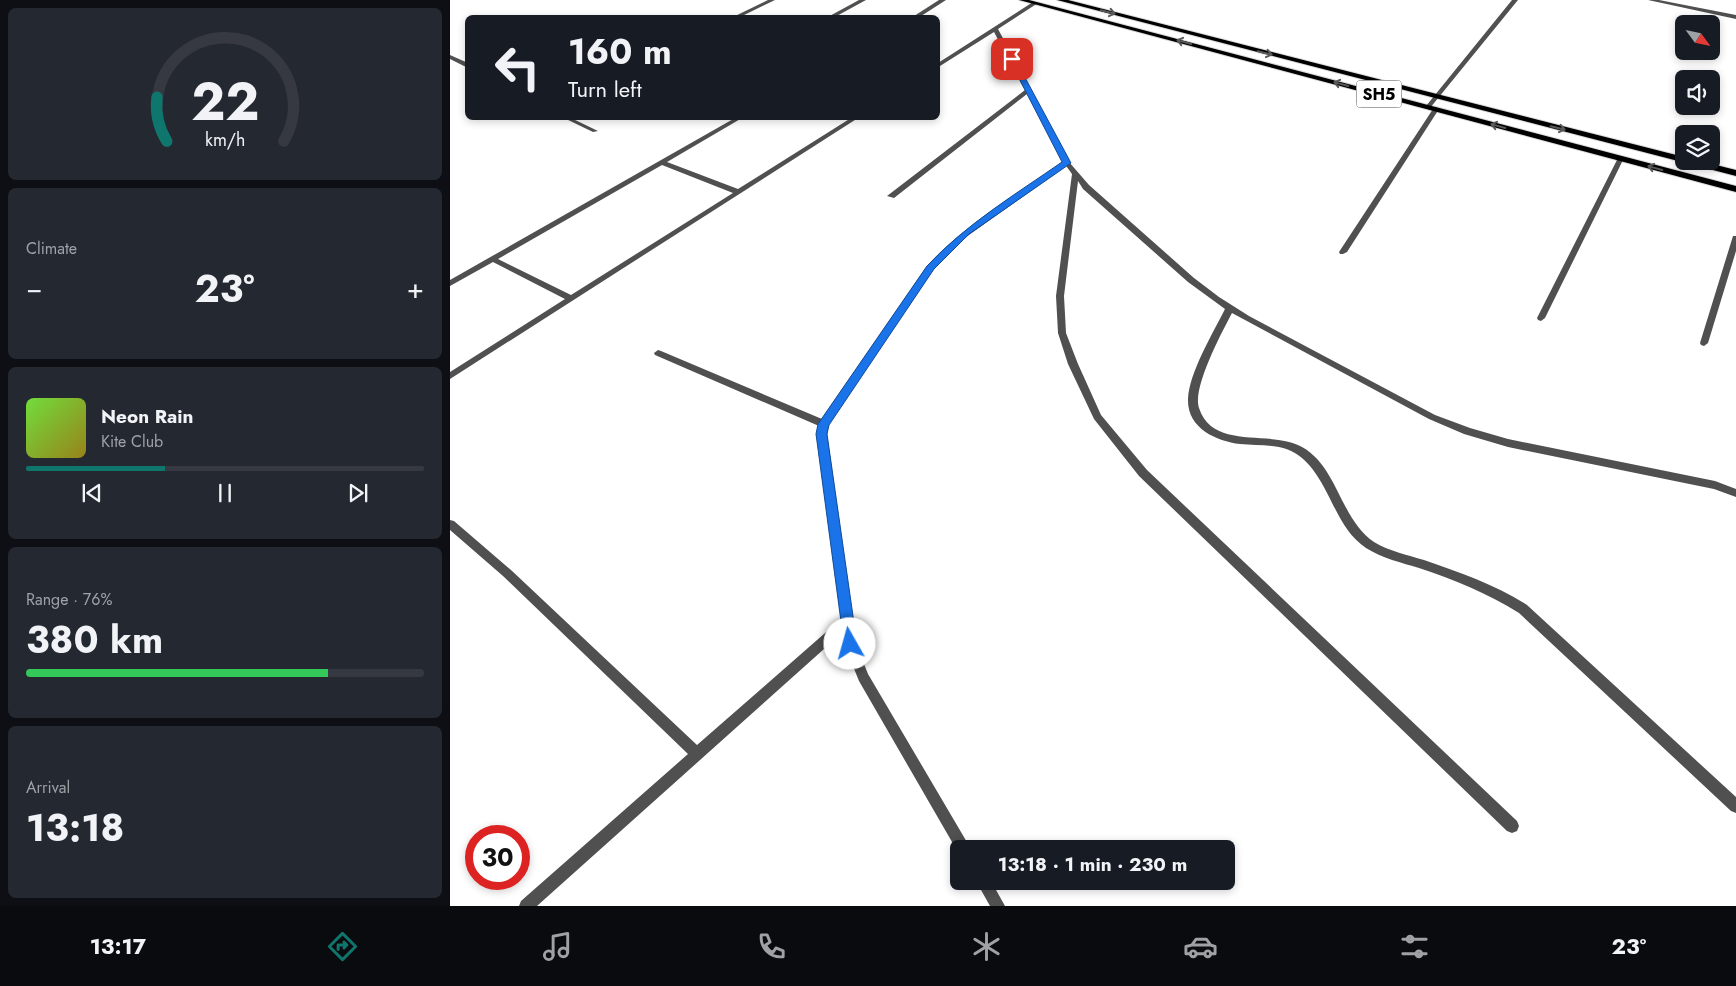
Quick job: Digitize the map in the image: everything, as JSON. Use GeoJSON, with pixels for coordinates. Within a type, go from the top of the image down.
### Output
{"type":"FeatureCollection","features":[{"type":"Feature","properties":{"kind":"main road","name":"SH5"},"geometry":{"type":"LineString","coordinates":[[1022,0],[1736,189]]}},
{"type":"Feature","properties":{"kind":"main road","name":"SH5"},"geometry":{"type":"LineString","coordinates":[[1060,0],[1675,158]]}},
{"type":"Feature","properties":{"kind":"main road"},"geometry":{"type":"LineString","coordinates":[[1720,169],[1736,173]]}},
{"type":"Feature","properties":{"kind":"street"},"geometry":{"type":"LineString","coordinates":[[740,15],[772,0]]}},
{"type":"Feature","properties":{"kind":"street"},"geometry":{"type":"LineString","coordinates":[[834,15],[863,0]]}},
{"type":"Feature","properties":{"kind":"street"},"geometry":{"type":"LineString","coordinates":[[917,15],[943,0]]}},
{"type":"Feature","properties":{"kind":"street"},"geometry":{"type":"LineString","coordinates":[[1343,252],[1432,108],[1436,96],[1515,0]]}},
{"type":"Feature","properties":{"kind":"street"},"geometry":{"type":"LineString","coordinates":[[1650,0],[1736,17]]}},
{"type":"Feature","properties":{"kind":"street"},"geometry":{"type":"LineString","coordinates":[[940,64],[1035,3]]}},
{"type":"Feature","properties":{"kind":"street"},"geometry":{"type":"LineString","coordinates":[[995,29],[1075,175],[1191,280],[1230,307],[1432,417],[1466,431],[1508,443],[1715,485],[1736,493]]}},
{"type":"Feature","properties":{"kind":"street"},"geometry":{"type":"LineString","coordinates":[[450,57],[465,64]]}},
{"type":"Feature","properties":{"kind":"street"},"geometry":{"type":"LineString","coordinates":[[891,196],[1029,90]]}},
{"type":"Feature","properties":{"kind":"street"},"geometry":{"type":"LineString","coordinates":[[572,120],[595,132]]}},
{"type":"Feature","properties":{"kind":"street"},"geometry":{"type":"LineString","coordinates":[[450,283],[735,120]]}},
{"type":"Feature","properties":{"kind":"street"},"geometry":{"type":"LineString","coordinates":[[450,376],[852,120]]}},
{"type":"Feature","properties":{"kind":"street"},"geometry":{"type":"LineString","coordinates":[[1541,318],[1620,158]]}},
{"type":"Feature","properties":{"kind":"street"},"geometry":{"type":"LineString","coordinates":[[661,162],[738,192]]}},
{"type":"Feature","properties":{"kind":"street"},"geometry":{"type":"LineString","coordinates":[[959,840],[863,677],[850,644],[822,434],[824,424],[930,268],[947,249],[966,233],[1067,163]]}},
{"type":"Feature","properties":{"kind":"street"},"geometry":{"type":"LineString","coordinates":[[1075,175],[1060,296],[1062,333],[1073,364],[1097,417],[1143,473],[1512,826]]}},
{"type":"Feature","properties":{"kind":"street"},"geometry":{"type":"LineString","coordinates":[[1704,344],[1736,238]]}},
{"type":"Feature","properties":{"kind":"street"},"geometry":{"type":"LineString","coordinates":[[492,259],[571,299]]}},
{"type":"Feature","properties":{"kind":"street"},"geometry":{"type":"LineString","coordinates":[[1230,307],[1194,388],[1192,404],[1199,420],[1209,430],[1233,440],[1283,444],[1297,448],[1310,458],[1356,532],[1369,544],[1388,553],[1498,593],[1523,610],[1736,806]]}},
{"type":"Feature","properties":{"kind":"street"},"geometry":{"type":"LineString","coordinates":[[658,353],[824,424]]}},
{"type":"Feature","properties":{"kind":"street"},"geometry":{"type":"LineString","coordinates":[[450,524],[513,579],[697,754]]}},
{"type":"Feature","properties":{"kind":"street"},"geometry":{"type":"LineString","coordinates":[[526,906],[848,621]]}},
{"type":"Feature","properties":{"kind":"street"},"geometry":{"type":"LineString","coordinates":[[988,890],[998,906]]}},
{"type":"Feature","properties":{"kind":"route"},"geometry":{"type":"LineString","coordinates":[[850,644],[822,434],[824,424],[930,268],[947,249],[966,233],[1067,163],[1012,59]]}}]}
